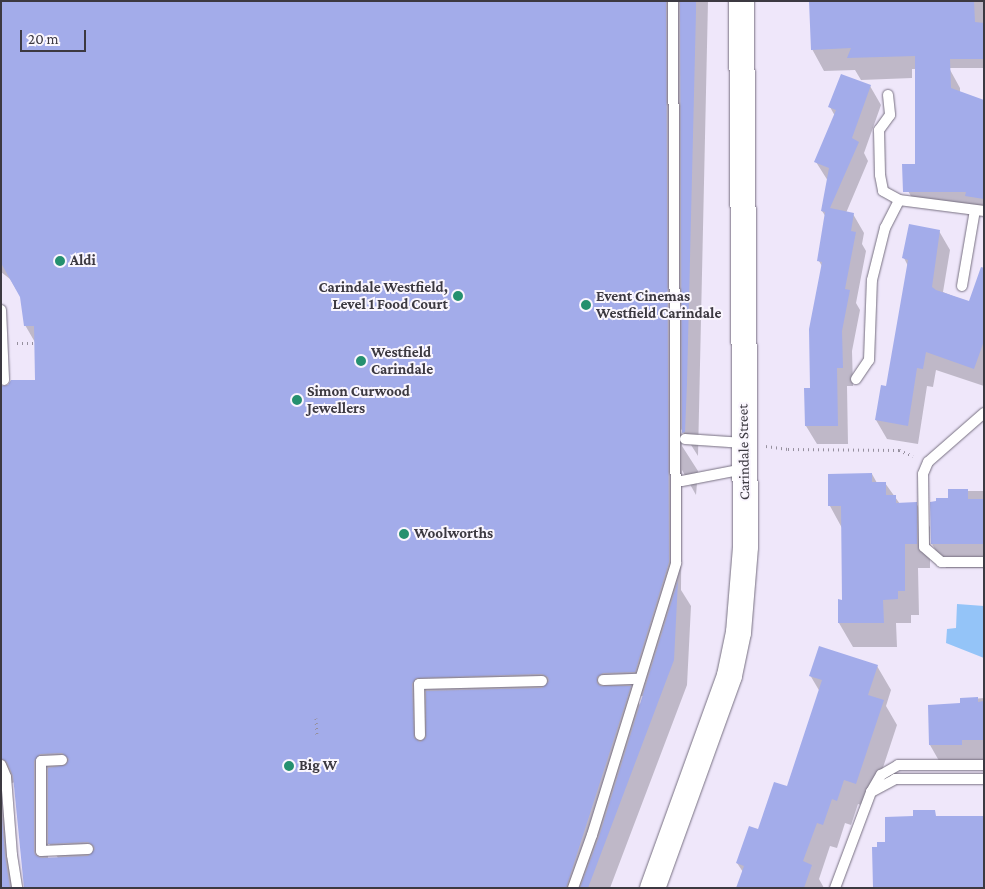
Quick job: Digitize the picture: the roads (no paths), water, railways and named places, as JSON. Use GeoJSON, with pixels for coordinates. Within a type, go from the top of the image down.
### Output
{"type":"FeatureCollection","features":[{"type":"Feature","properties":{"kind":"street","name":"Carindale Street"},"geometry":{"type":"LineString","coordinates":[[652,888],[729,675],[738,632],[745,546],[741,1]]}},
{"type":"Feature","properties":{"kind":"lane"},"geometry":{"type":"LineString","coordinates":[[573,888],[592,835],[676,563],[674,1]]}},
{"type":"Feature","properties":{"kind":"lane"},"geometry":{"type":"LineString","coordinates":[[888,95],[890,114],[879,130],[880,175],[883,190],[899,200],[980,210],[962,286]]}},
{"type":"Feature","properties":{"kind":"lane"},"geometry":{"type":"LineString","coordinates":[[856,379],[869,360],[872,280],[885,228],[899,200]]}},
{"type":"Feature","properties":{"kind":"lane"},"geometry":{"type":"LineString","coordinates":[[1,310],[4,380]]}},
{"type":"Feature","properties":{"kind":"lane"},"geometry":{"type":"LineString","coordinates":[[984,413],[928,462],[922,474],[924,548],[942,562],[984,562]]}},
{"type":"Feature","properties":{"kind":"lane"},"geometry":{"type":"LineString","coordinates":[[685,439],[744,443]]}},
{"type":"Feature","properties":{"kind":"lane"},"geometry":{"type":"LineString","coordinates":[[682,481],[744,469]]}},
{"type":"Feature","properties":{"kind":"lane"},"geometry":{"type":"LineString","coordinates":[[603,680],[640,679]]}},
{"type":"Feature","properties":{"kind":"lane"},"geometry":{"type":"LineString","coordinates":[[420,735],[419,684],[542,682]]}},
{"type":"Feature","properties":{"kind":"lane"},"geometry":{"type":"LineString","coordinates":[[62,760],[42,761],[40,850],[88,849]]}},
{"type":"Feature","properties":{"kind":"lane"},"geometry":{"type":"LineString","coordinates":[[1,765],[6,777],[12,856],[17,888]]}},
{"type":"Feature","properties":{"kind":"lane"},"geometry":{"type":"LineString","coordinates":[[835,888],[871,792],[881,775],[898,765],[984,765]]}},
{"type":"Feature","properties":{"kind":"lane"},"geometry":{"type":"LineString","coordinates":[[871,792],[895,779],[984,779]]}},
{"type":"Feature","properties":{"kind":"water"},"geometry":{"type":"Polygon","coordinates":[[[957,604],[984,606],[984,658],[946,643],[947,629],[956,628],[957,604]]]}},
{"type":"Feature","properties":{"kind":"place","name":"Aldi"},"geometry":{"type":"Point","coordinates":[60,261]}},
{"type":"Feature","properties":{"kind":"place","name":"Carindale Westfield, Level 1 Food Court"},"geometry":{"type":"Point","coordinates":[458,296]}},
{"type":"Feature","properties":{"kind":"place","name":"Event Cinemas Westfield Carindale"},"geometry":{"type":"Point","coordinates":[586,305]}},
{"type":"Feature","properties":{"kind":"place","name":"Westfield Carindale"},"geometry":{"type":"Point","coordinates":[361,361]}},
{"type":"Feature","properties":{"kind":"place","name":"Simon Curwood Jewellers"},"geometry":{"type":"Point","coordinates":[297,400]}},
{"type":"Feature","properties":{"kind":"place","name":"Woolworths"},"geometry":{"type":"Point","coordinates":[404,534]}},
{"type":"Feature","properties":{"kind":"place","name":"Big W"},"geometry":{"type":"Point","coordinates":[289,766]}}]}
